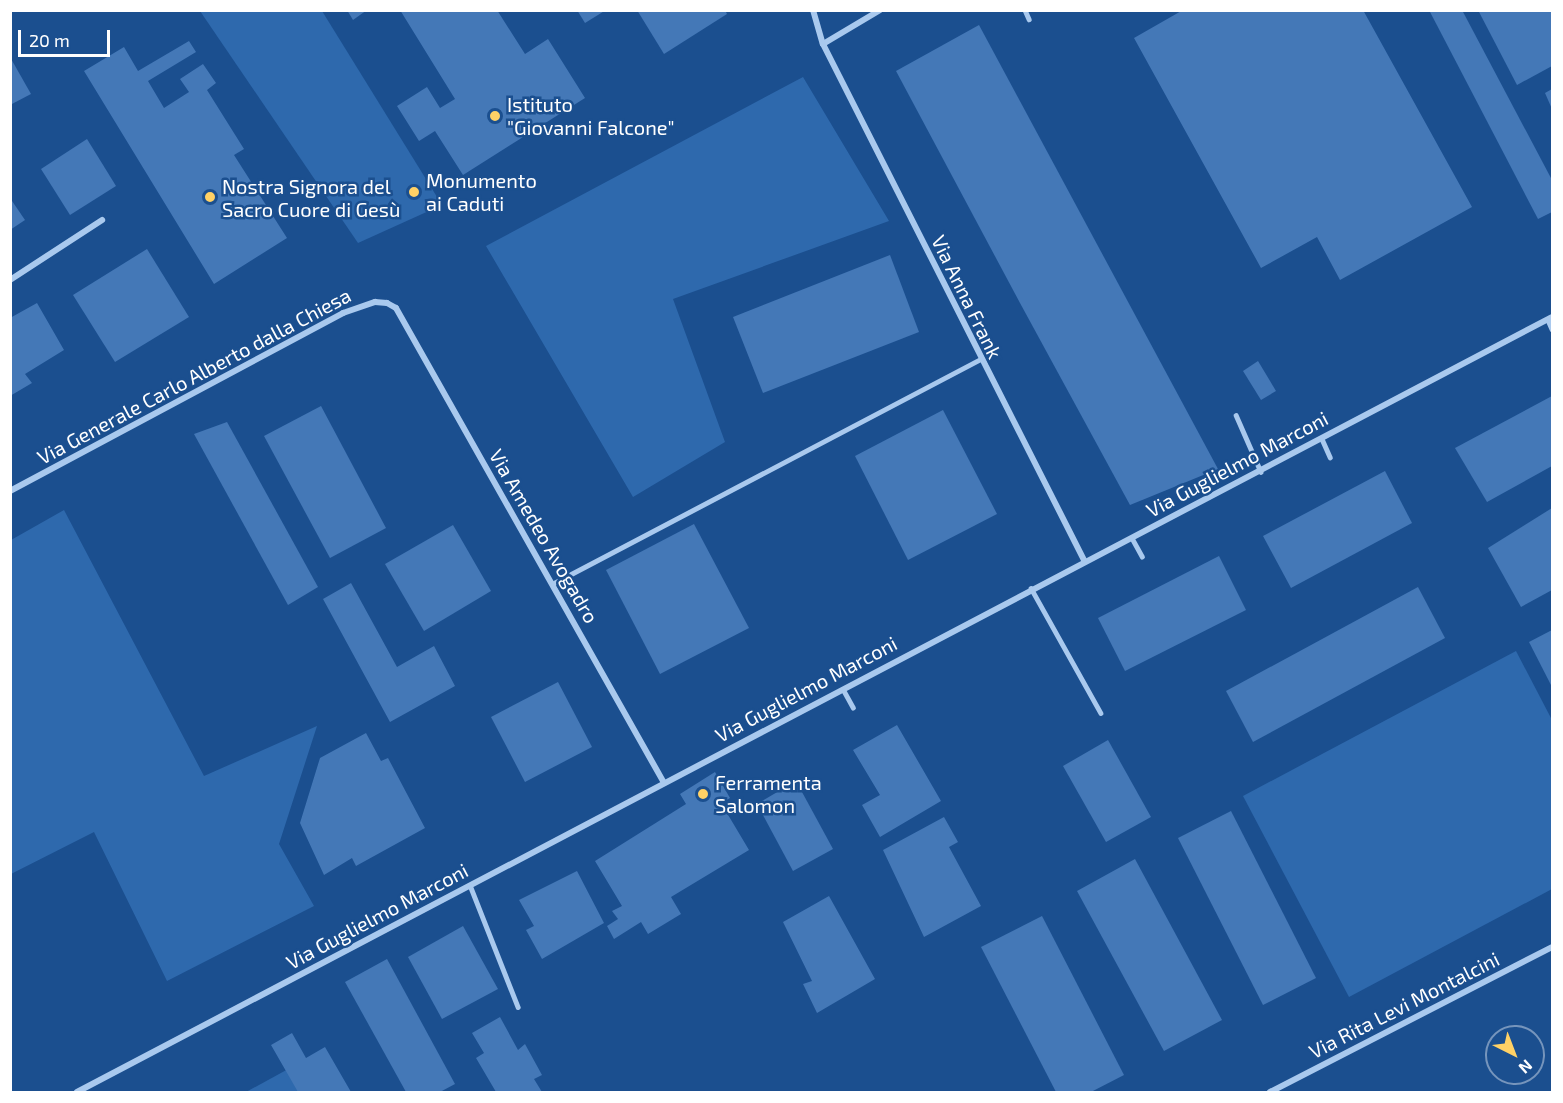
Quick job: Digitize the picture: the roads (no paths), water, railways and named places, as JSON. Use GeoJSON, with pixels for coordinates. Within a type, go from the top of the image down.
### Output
{"type":"FeatureCollection","features":[{"type":"Feature","properties":{"kind":"street","name":"Via Anna Frank"},"geometry":{"type":"LineString","coordinates":[[813,10],[823,44],[980,360],[1085,562]]}},
{"type":"Feature","properties":{"kind":"street"},"geometry":{"type":"LineString","coordinates":[[823,44],[880,10]]}},
{"type":"Feature","properties":{"kind":"street"},"geometry":{"type":"LineString","coordinates":[[10,280],[102,220]]}},
{"type":"Feature","properties":{"kind":"street","name":"Via Generale Carlo Alberto dalla Chiesa"},"geometry":{"type":"LineString","coordinates":[[10,491],[343,314],[375,302],[396,308]]}},
{"type":"Feature","properties":{"kind":"street","name":"Via Amedeo Avogadro"},"geometry":{"type":"LineString","coordinates":[[396,308],[554,583],[663,781]]}},
{"type":"Feature","properties":{"kind":"street","name":"Via Guglielmo Marconi"},"geometry":{"type":"LineString","coordinates":[[77,1092],[663,781],[843,689],[1031,588],[1261,472],[1550,319]]}},
{"type":"Feature","properties":{"kind":"street","name":"Via Rita Levi Montalcini"},"geometry":{"type":"LineString","coordinates":[[1270,1092],[1552,947]]}},
{"type":"Feature","properties":{"kind":"lane"},"geometry":{"type":"LineString","coordinates":[[1025,10],[1029,18]]}},
{"type":"Feature","properties":{"kind":"lane"},"geometry":{"type":"LineString","coordinates":[[1550,319],[1552,329]]}},
{"type":"Feature","properties":{"kind":"lane"},"geometry":{"type":"LineString","coordinates":[[554,583],[980,360]]}},
{"type":"Feature","properties":{"kind":"lane"},"geometry":{"type":"LineString","coordinates":[[1236,415],[1261,472]]}},
{"type":"Feature","properties":{"kind":"lane"},"geometry":{"type":"LineString","coordinates":[[1322,439],[1330,457]]}},
{"type":"Feature","properties":{"kind":"lane"},"geometry":{"type":"LineString","coordinates":[[1132,538],[1142,556]]}},
{"type":"Feature","properties":{"kind":"lane"},"geometry":{"type":"LineString","coordinates":[[1031,588],[1101,713]]}},
{"type":"Feature","properties":{"kind":"lane"},"geometry":{"type":"LineString","coordinates":[[843,689],[853,707]]}},
{"type":"Feature","properties":{"kind":"lane"},"geometry":{"type":"LineString","coordinates":[[470,885],[518,1007]]}},
{"type":"Feature","properties":{"kind":"place","name":"Istituto \"Giovanni Falcone\""},"geometry":{"type":"Point","coordinates":[495,116]}},
{"type":"Feature","properties":{"kind":"place","name":"Monumento ai Caduti"},"geometry":{"type":"Point","coordinates":[414,192]}},
{"type":"Feature","properties":{"kind":"place","name":"Nostra Signora del Sacro Cuore di Gesù"},"geometry":{"type":"Point","coordinates":[210,197]}},
{"type":"Feature","properties":{"kind":"place","name":"Ferramenta Salomon"},"geometry":{"type":"Point","coordinates":[703,794]}}]}
